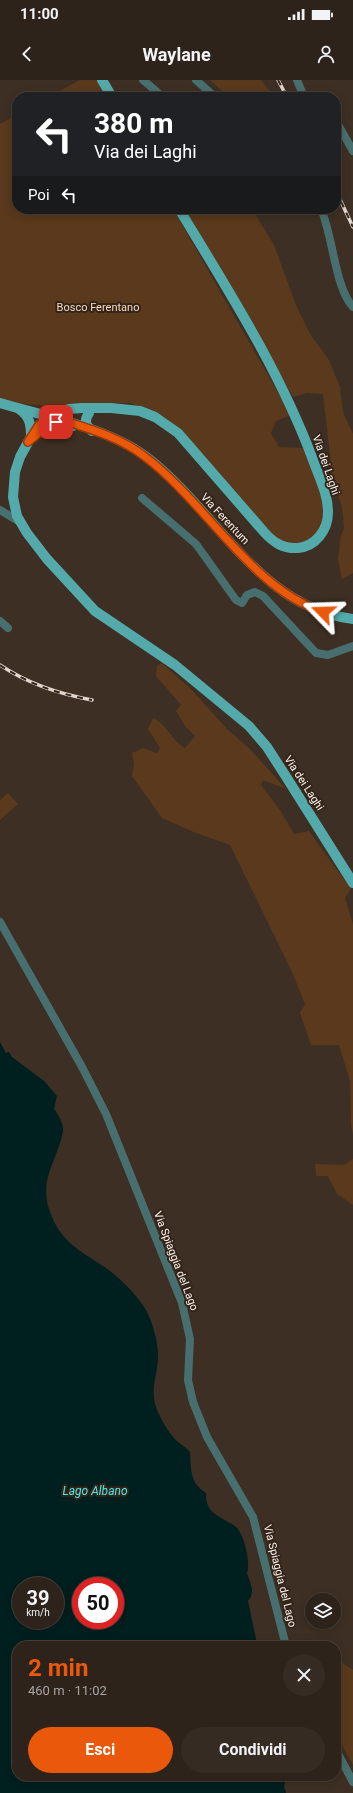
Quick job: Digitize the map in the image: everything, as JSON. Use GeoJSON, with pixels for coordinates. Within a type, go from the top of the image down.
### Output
{"type":"FeatureCollection","features":[{"type":"Feature","properties":{"kind":"main road"},"geometry":{"type":"LineString","coordinates":[[102,80],[109,92]]}},
{"type":"Feature","properties":{"kind":"main road","name":"Via dei Laghi"},"geometry":{"type":"LineString","coordinates":[[182,214],[269,363],[292,408],[325,496],[328,514],[323,531],[315,541],[305,546],[288,548],[279,545],[264,532],[189,445],[172,428],[147,413],[111,408],[69,409],[50,416],[39,425],[18,461],[14,479],[13,502],[20,522],[46,559],[95,611],[175,664],[235,713],[252,729],[285,774],[353,883]]}},
{"type":"Feature","properties":{"kind":"main road"},"geometry":{"type":"LineString","coordinates":[[0,403],[19,409],[69,409]]}},
{"type":"Feature","properties":{"kind":"main road","name":"Via dei Laghi"},"geometry":{"type":"LineString","coordinates":[[29,440],[48,426],[60,420],[111,408]]}},
{"type":"Feature","properties":{"kind":"main road"},"geometry":{"type":"LineString","coordinates":[[19,409],[26,414],[30,421],[29,440]]}},
{"type":"Feature","properties":{"kind":"main road","name":"Via Ferentum"},"geometry":{"type":"LineString","coordinates":[[19,409],[50,416],[126,444],[152,461],[248,560],[288,596],[318,611],[334,616],[353,619]]}},
{"type":"Feature","properties":{"kind":"main road"},"geometry":{"type":"LineString","coordinates":[[88,413],[85,419],[86,424],[92,431]]}},
{"type":"Feature","properties":{"kind":"main road"},"geometry":{"type":"LineString","coordinates":[[40,432],[59,427],[79,426]]}},
{"type":"Feature","properties":{"kind":"street"},"geometry":{"type":"LineString","coordinates":[[143,80],[157,92]]}},
{"type":"Feature","properties":{"kind":"street"},"geometry":{"type":"LineString","coordinates":[[196,80],[209,92]]}},
{"type":"Feature","properties":{"kind":"street"},"geometry":{"type":"LineString","coordinates":[[297,80],[302,92]]}},
{"type":"Feature","properties":{"kind":"street"},"geometry":{"type":"LineString","coordinates":[[341,130],[353,151]]}},
{"type":"Feature","properties":{"kind":"street"},"geometry":{"type":"LineString","coordinates":[[323,214],[331,238],[343,291],[353,307]]}},
{"type":"Feature","properties":{"kind":"street"},"geometry":{"type":"LineString","coordinates":[[142,498],[196,544],[236,600],[242,603],[247,595],[255,592],[263,596],[316,653],[328,655],[353,646]]}},
{"type":"Feature","properties":{"kind":"street"},"geometry":{"type":"LineString","coordinates":[[0,510],[20,522]]}},
{"type":"Feature","properties":{"kind":"street"},"geometry":{"type":"LineString","coordinates":[[0,622],[8,628]]}},
{"type":"Feature","properties":{"kind":"street","name":"Via Spiaggia del Lago"},"geometry":{"type":"LineString","coordinates":[[0,922],[83,1069],[106,1114],[182,1303],[189,1335],[188,1380],[193,1402],[207,1437],[253,1517],[285,1641]]}},
{"type":"Feature","properties":{"kind":"street"},"geometry":{"type":"LineString","coordinates":[[341,1759],[353,1782]]}},
{"type":"Feature","properties":{"kind":"green space"},"geometry":{"type":"Polygon","coordinates":[[[80,80],[100,80],[106,92],[57,92],[80,80]]]}},
{"type":"Feature","properties":{"kind":"green space"},"geometry":{"type":"Polygon","coordinates":[[[210,80],[261,80],[272,92],[223,92],[210,80]]]}},
{"type":"Feature","properties":{"kind":"green space","name":"Bosco Ferentano"},"geometry":{"type":"Polygon","coordinates":[[[12,117],[12,214],[176,214],[291,415],[276,421],[271,433],[279,447],[304,448],[323,495],[324,524],[308,544],[279,543],[171,422],[150,410],[129,403],[49,406],[13,403],[0,399],[0,124],[12,117]]]}},
{"type":"Feature","properties":{"kind":"green space"},"geometry":{"type":"Polygon","coordinates":[[[187,214],[255,214],[274,245],[296,305],[310,334],[329,360],[340,387],[343,412],[353,434],[353,573],[342,579],[338,560],[340,539],[344,528],[342,507],[333,481],[323,394],[307,393],[293,397],[187,214]]]}},
{"type":"Feature","properties":{"kind":"green space"},"geometry":{"type":"Polygon","coordinates":[[[162,663],[192,690],[227,729],[250,749],[286,789],[263,780],[261,785],[280,810],[294,834],[309,831],[351,889],[345,898],[353,924],[353,1135],[351,1125],[350,1081],[339,1045],[311,1045],[300,1013],[305,1004],[292,972],[230,845],[196,833],[162,818],[132,776],[134,764],[132,753],[143,748],[157,753],[160,748],[148,729],[153,718],[162,724],[176,741],[185,748],[195,736],[185,726],[176,711],[181,705],[156,676],[157,666],[162,663]]]}},
{"type":"Feature","properties":{"kind":"green space"},"geometry":{"type":"Polygon","coordinates":[[[8,793],[18,804],[0,820],[0,800],[8,793]]]}},
{"type":"Feature","properties":{"kind":"green space"},"geometry":{"type":"Polygon","coordinates":[[[353,1159],[353,1205],[337,1194],[328,1176],[316,1176],[315,1164],[344,1165],[353,1159]]]}},
{"type":"Feature","properties":{"kind":"green space"},"geometry":{"type":"Polygon","coordinates":[[[341,1662],[353,1670],[353,1765],[341,1744],[341,1662]]]}},
{"type":"Feature","properties":{"kind":"water","name":"Lago Albano"},"geometry":{"type":"Polygon","coordinates":[[[0,1042],[6,1053],[9,1052],[12,1057],[44,1081],[57,1096],[54,1109],[62,1122],[63,1131],[61,1141],[50,1169],[46,1188],[49,1209],[54,1221],[65,1238],[122,1281],[136,1296],[150,1318],[158,1353],[154,1388],[154,1400],[156,1407],[171,1435],[190,1452],[192,1476],[197,1485],[206,1493],[208,1506],[214,1514],[235,1526],[244,1541],[248,1562],[247,1573],[252,1591],[248,1601],[256,1639],[255,1641],[12,1641],[12,1781],[286,1781],[284,1786],[286,1793],[0,1793],[0,1042]]]}},
{"type":"Feature","properties":{"kind":"railway"},"geometry":{"type":"LineString","coordinates":[[278,80],[284,92]]}},
{"type":"Feature","properties":{"kind":"railway"},"geometry":{"type":"LineString","coordinates":[[341,202],[353,227]]}},
{"type":"Feature","properties":{"kind":"railway"},"geometry":{"type":"LineString","coordinates":[[0,665],[33,683],[68,695],[92,700]]}},
{"type":"Feature","properties":{"kind":"route"},"geometry":{"type":"LineString","coordinates":[[56,422],[46,427],[28,442],[39,425],[50,416],[111,437],[131,447],[148,458],[168,477],[248,560],[281,591],[310,608],[323,612]]}}]}
